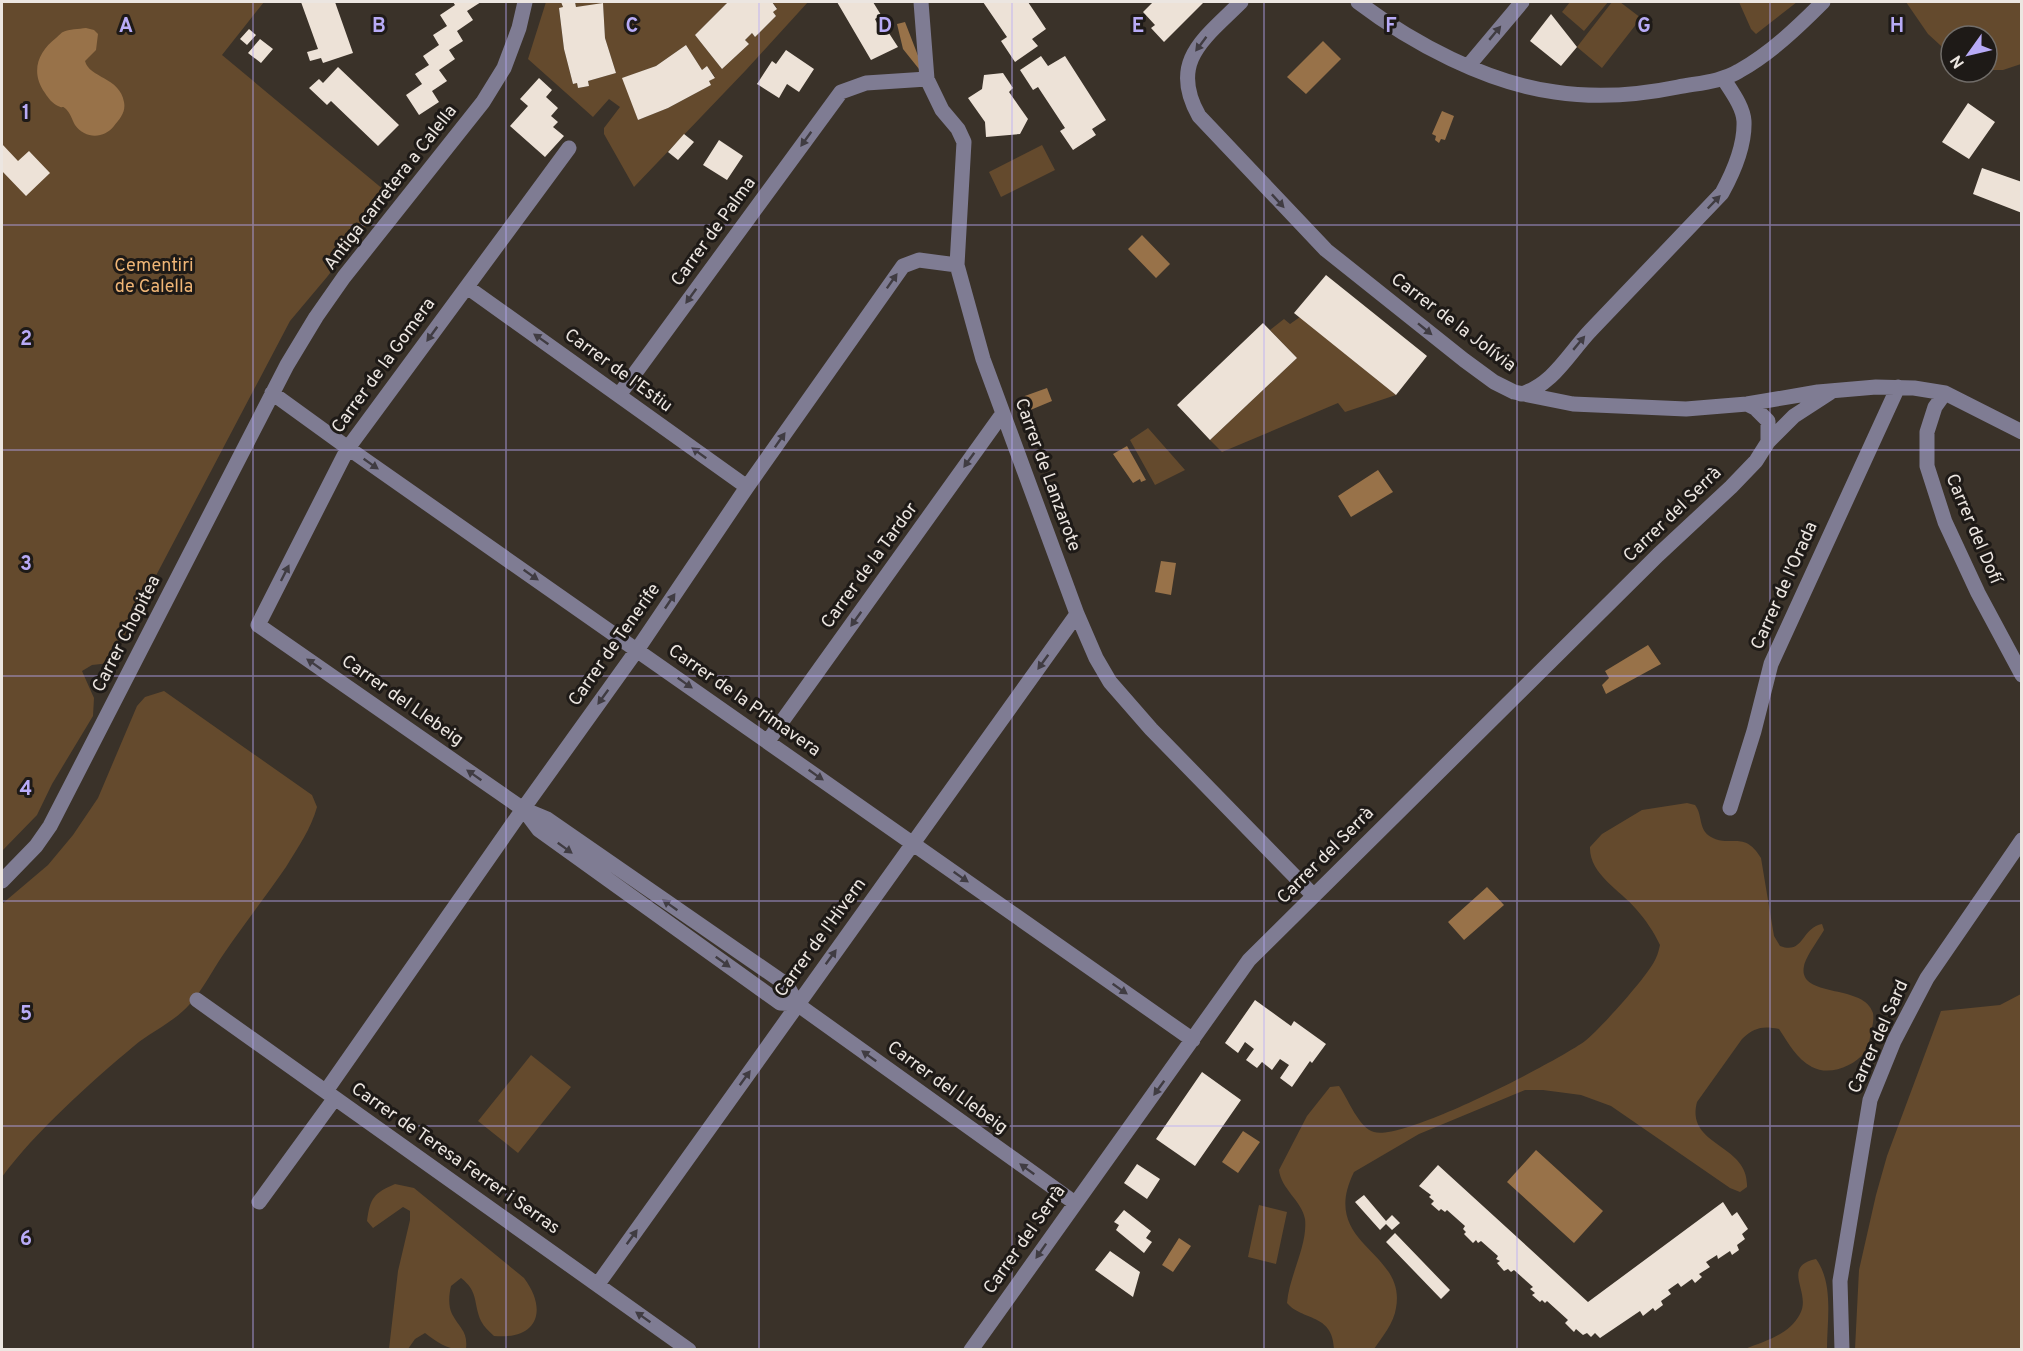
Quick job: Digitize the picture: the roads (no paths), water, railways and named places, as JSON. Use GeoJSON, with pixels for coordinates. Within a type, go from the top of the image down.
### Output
{"type":"FeatureCollection","features":[{"type":"Feature","properties":{"kind":"street","name":"Antiga carretera a Calella"},"geometry":{"type":"LineString","coordinates":[[272,393],[316,317],[344,277],[483,102],[504,68],[519,28],[525,2]]}},
{"type":"Feature","properties":{"kind":"street"},"geometry":{"type":"LineString","coordinates":[[921,2],[927,79]]}},
{"type":"Feature","properties":{"kind":"street","name":"Carrer de la Jolívia"},"geometry":{"type":"LineString","coordinates":[[1241,2],[1202,42],[1190,62],[1186,84],[1190,99],[1199,116],[1326,250],[1464,360],[1500,385],[1521,394],[1573,404],[1686,408],[1747,404],[1832,391],[1898,387],[1945,393],[2022,432]]}},
{"type":"Feature","properties":{"kind":"street"},"geometry":{"type":"LineString","coordinates":[[1358,2],[1423,44],[1468,65],[1503,79],[1553,92],[1576,94],[1660,90],[1724,78],[1738,72],[1770,50],[1823,2]]}},
{"type":"Feature","properties":{"kind":"street"},"geometry":{"type":"LineString","coordinates":[[1468,65],[1522,2]]}},
{"type":"Feature","properties":{"kind":"street"},"geometry":{"type":"LineString","coordinates":[[1521,394],[1544,383],[1586,335],[1722,193],[1732,175],[1741,144],[1744,120],[1739,105],[1724,78]]}},
{"type":"Feature","properties":{"kind":"street","name":"Carrer de Palma"},"geometry":{"type":"LineString","coordinates":[[619,395],[841,92],[866,83],[927,79]]}},
{"type":"Feature","properties":{"kind":"street","name":"Carrer de Lanzarote"},"geometry":{"type":"LineString","coordinates":[[927,79],[942,110],[958,129],[964,142],[957,265],[983,359],[1077,614],[1096,658],[1110,682],[1151,729],[1314,896]]}},
{"type":"Feature","properties":{"kind":"street","name":"Carrer de la Gomera"},"geometry":{"type":"LineString","coordinates":[[258,626],[348,448],[569,148]]}},
{"type":"Feature","properties":{"kind":"street","name":"Carrer de Tenerife"},"geometry":{"type":"LineString","coordinates":[[259,1202],[523,809],[637,650],[747,487],[903,266],[919,260],[957,265]]}},
{"type":"Feature","properties":{"kind":"street","name":"Carrer de l'Estiu"},"geometry":{"type":"LineString","coordinates":[[466,287],[747,487]]}},
{"type":"Feature","properties":{"kind":"street"},"geometry":{"type":"LineString","coordinates":[[1559,368],[1556,385],[1558,391],[1573,404]]}},
{"type":"Feature","properties":{"kind":"street","name":"Carrer de l'Orada"},"geometry":{"type":"LineString","coordinates":[[1730,808],[1754,731],[1771,664],[1898,387]]}},
{"type":"Feature","properties":{"kind":"street","name":"Carrer del Serrà"},"geometry":{"type":"LineString","coordinates":[[971,1350],[1249,960],[1658,555],[1731,487],[1756,461],[1768,442],[1794,416],[1832,391]]}},
{"type":"Feature","properties":{"kind":"street","name":"Carrer de la Primavera"},"geometry":{"type":"LineString","coordinates":[[272,393],[1193,1040]]}},
{"type":"Feature","properties":{"kind":"street","name":"Carrer Chopitea"},"geometry":{"type":"LineString","coordinates":[[2,881],[36,846],[51,826],[272,393]]}},
{"type":"Feature","properties":{"kind":"street","name":"Carrer del Dofí"},"geometry":{"type":"LineString","coordinates":[[1945,393],[1935,407],[1927,432],[1926,466],[1945,522],[1978,593],[2022,675]]}},
{"type":"Feature","properties":{"kind":"street"},"geometry":{"type":"LineString","coordinates":[[1747,404],[1755,408],[1768,422],[1768,442]]}},
{"type":"Feature","properties":{"kind":"street","name":"Carrer de la Tardor"},"geometry":{"type":"LineString","coordinates":[[768,741],[1003,413]]}},
{"type":"Feature","properties":{"kind":"street","name":"Carrer de l'Hivern"},"geometry":{"type":"LineString","coordinates":[[598,1284],[1077,614]]}},
{"type":"Feature","properties":{"kind":"street","name":"Carrer del Llebeig"},"geometry":{"type":"LineString","coordinates":[[258,626],[523,809],[547,819],[786,985],[797,1004],[1075,1203]]}},
{"type":"Feature","properties":{"kind":"street","name":"Carrer del Sard"},"geometry":{"type":"LineString","coordinates":[[1842,1350],[1840,1281],[1870,1100],[1894,1041],[1926,978],[2022,840]]}},
{"type":"Feature","properties":{"kind":"street","name":"Carrer de Teresa Ferrer i Serras"},"geometry":{"type":"LineString","coordinates":[[197,1000],[689,1350]]}},
{"type":"Feature","properties":{"kind":"park label","name":"Cementiri de Calella"},"geometry":{"type":"Point","coordinates":[154,276]}}]}
